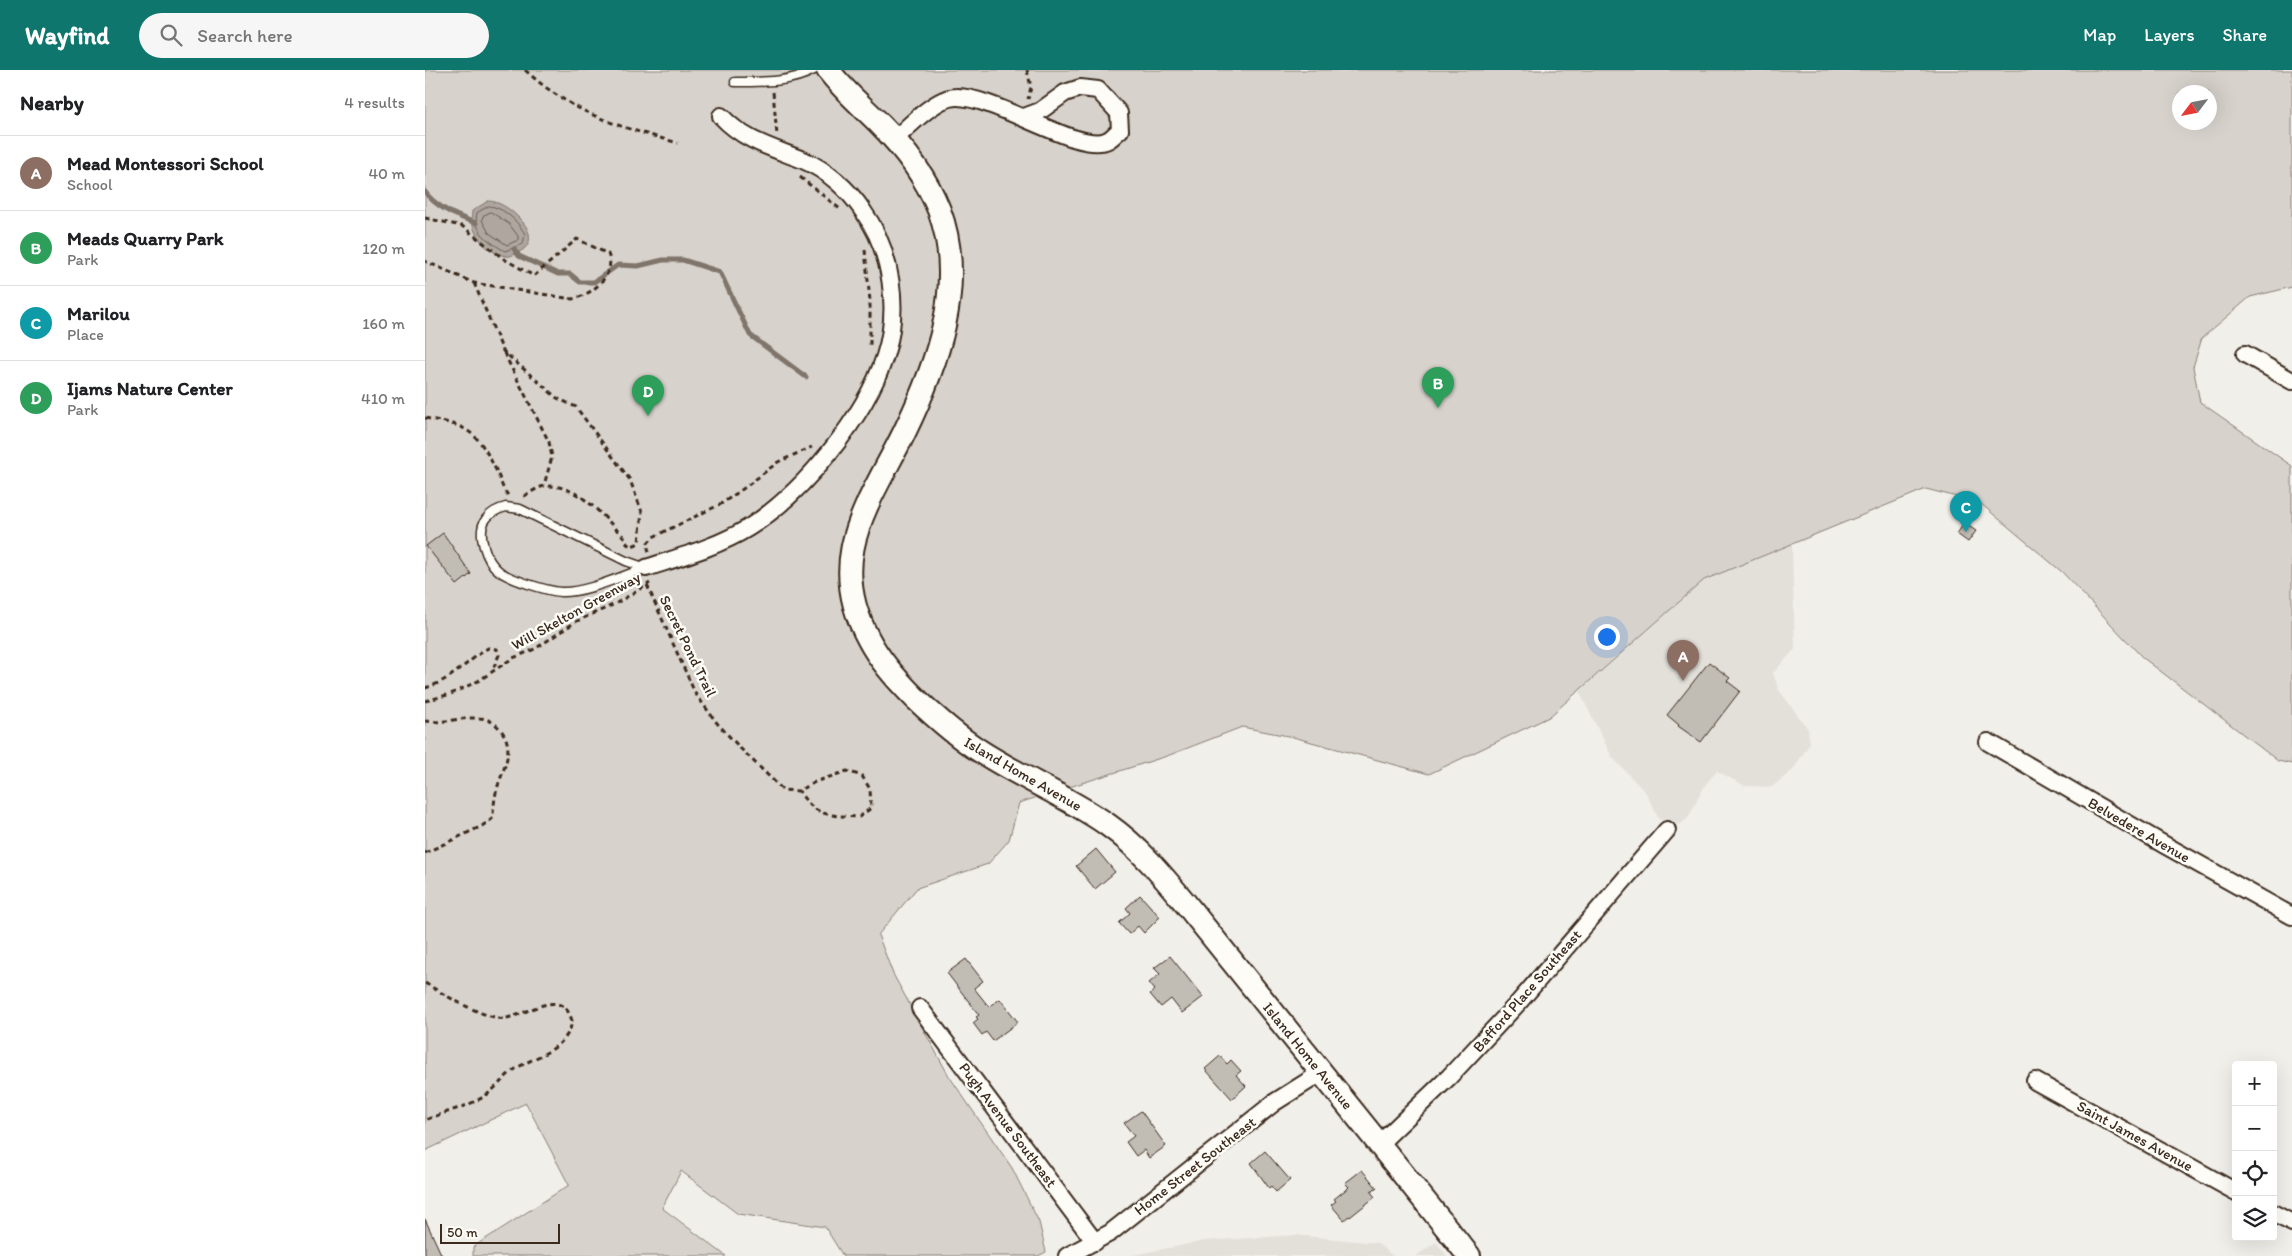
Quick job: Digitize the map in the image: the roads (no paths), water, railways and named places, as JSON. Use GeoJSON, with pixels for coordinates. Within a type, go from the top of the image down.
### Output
{"type":"FeatureCollection","features":[{"type":"Feature","properties":{"kind":"street","name":"Island Home Avenue"},"geometry":{"type":"LineString","coordinates":[[828,70],[894,140],[920,173],[939,210],[947,238],[950,282],[944,326],[928,376],[905,431],[870,497],[855,536],[851,558],[852,590],[863,628],[877,653],[900,682],[950,729],[979,751],[1089,812],[1138,849],[1176,892],[1469,1256]]}},
{"type":"Feature","properties":{"kind":"street"},"geometry":{"type":"LineString","coordinates":[[894,140],[930,107],[955,97],[987,104],[1024,117],[1055,133],[1087,143],[1107,141],[1120,130],[1119,113],[1098,90],[1080,88],[1065,93],[1040,111],[1024,117]]}},
{"type":"Feature","properties":{"kind":"street"},"geometry":{"type":"LineString","coordinates":[[650,567],[728,538],[746,529],[781,504],[823,459],[846,430],[875,381],[885,355],[891,326],[891,290],[885,258],[873,227],[853,199],[832,178],[814,166],[743,136],[721,116]]}},
{"type":"Feature","properties":{"kind":"street"},"geometry":{"type":"LineString","coordinates":[[2245,354],[2292,381]]}},
{"type":"Feature","properties":{"kind":"street","name":"Belvedere Avenue"},"geometry":{"type":"LineString","coordinates":[[1987,742],[2292,916]]}},
{"type":"Feature","properties":{"kind":"street","name":"Bafford Place Southeast"},"geometry":{"type":"LineString","coordinates":[[1379,1144],[1449,1077],[1519,1002],[1667,830]]}},
{"type":"Feature","properties":{"kind":"street","name":"Pugh Avenue Southeast"},"geometry":{"type":"LineString","coordinates":[[920,1008],[1095,1242]]}},
{"type":"Feature","properties":{"kind":"street","name":"Home Street Southeast"},"geometry":{"type":"LineString","coordinates":[[1067,1256],[1110,1233],[1275,1102],[1321,1073]]}},
{"type":"Feature","properties":{"kind":"street","name":"Saint James Avenue"},"geometry":{"type":"LineString","coordinates":[[2035,1081],[2232,1190]]}},
{"type":"Feature","properties":{"kind":"street"},"geometry":{"type":"LineString","coordinates":[[2277,1214],[2292,1223]]}},
{"type":"Feature","properties":{"kind":"lane"},"geometry":{"type":"LineString","coordinates":[[735,82],[791,80],[814,70]]}},
{"type":"Feature","properties":{"kind":"lane"},"geometry":{"type":"LineString","coordinates":[[517,505],[626,561],[650,567],[569,592],[550,590],[500,573],[491,564],[486,553],[482,530],[486,519],[495,511],[517,505]]}},
{"type":"Feature","properties":{"kind":"water"},"geometry":{"type":"Polygon","coordinates":[[[488,201],[496,202],[508,208],[526,227],[529,241],[523,250],[511,256],[506,256],[491,251],[480,240],[473,226],[472,211],[488,201]]]}},
{"type":"Feature","properties":{"kind":"waterway"},"geometry":{"type":"LineString","coordinates":[[425,192],[448,211],[476,223]]}},
{"type":"Feature","properties":{"kind":"waterway"},"geometry":{"type":"LineString","coordinates":[[514,249],[519,256],[558,274],[570,274],[580,282],[594,282],[618,265],[638,266],[663,260],[683,260],[720,272],[750,335],[806,377]]}},
{"type":"Feature","properties":{"kind":"place","name":"Meads Quarry Park"},"geometry":{"type":"Point","coordinates":[1438,408]}},
{"type":"Feature","properties":{"kind":"place","name":"Ijams Nature Center"},"geometry":{"type":"Point","coordinates":[648,416]}},
{"type":"Feature","properties":{"kind":"place","name":"Marilou"},"geometry":{"type":"Point","coordinates":[1966,532]}},
{"type":"Feature","properties":{"kind":"place","name":"Mead Montessori School"},"geometry":{"type":"Point","coordinates":[1683,681]}}]}
